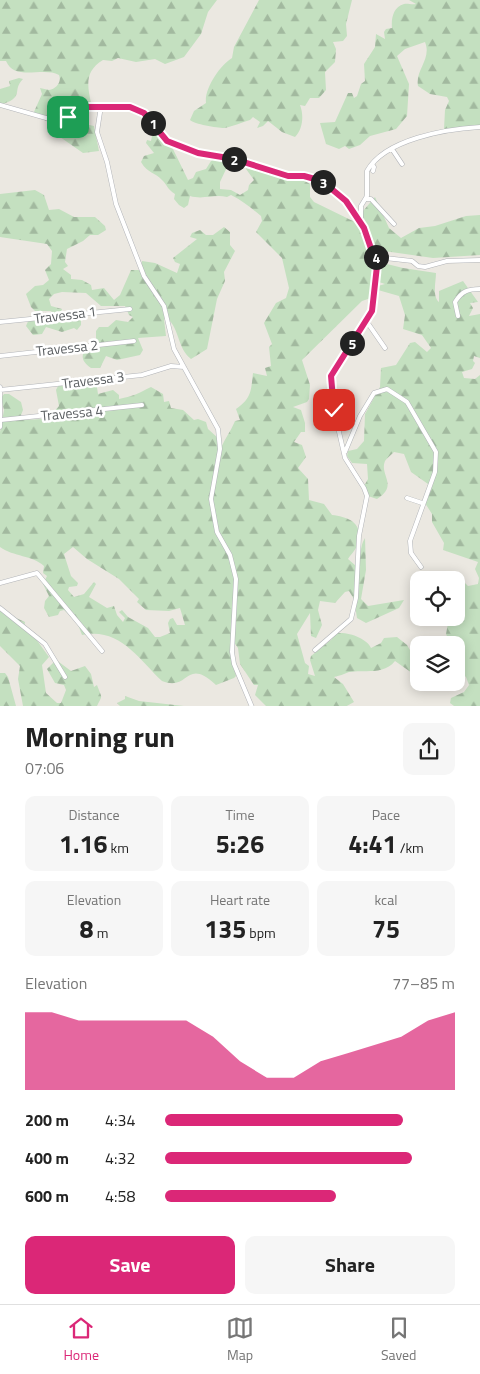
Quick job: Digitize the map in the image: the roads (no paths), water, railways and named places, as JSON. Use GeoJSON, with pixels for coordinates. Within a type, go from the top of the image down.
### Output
{"type":"FeatureCollection","features":[{"type":"Feature","properties":{"kind":"street"},"geometry":{"type":"LineString","coordinates":[[0,105],[60,122],[86,107],[130,107],[144,113],[167,141],[198,153],[234,159],[288,176],[304,176],[322,181],[335,190],[348,204],[362,226],[376,257],[377,266],[372,311],[367,322],[331,376],[334,410],[348,465],[364,488],[366,496],[359,530],[354,609],[351,619],[315,650]]}},
{"type":"Feature","properties":{"kind":"street"},"geometry":{"type":"LineString","coordinates":[[101,106],[97,132],[107,162],[116,204],[144,276],[164,306],[172,343],[195,390],[212,414],[220,436],[220,449],[212,488],[212,514],[217,532],[230,556],[235,572],[232,652],[234,664],[252,706]]}},
{"type":"Feature","properties":{"kind":"street"},"geometry":{"type":"LineString","coordinates":[[362,226],[362,206],[366,199],[365,177],[372,164],[392,149],[412,140],[444,130],[480,127]]}},
{"type":"Feature","properties":{"kind":"street"},"geometry":{"type":"LineString","coordinates":[[392,149],[402,164]]}},
{"type":"Feature","properties":{"kind":"street"},"geometry":{"type":"LineString","coordinates":[[372,164],[374,167],[373,171]]}},
{"type":"Feature","properties":{"kind":"street"},"geometry":{"type":"LineString","coordinates":[[366,199],[371,198],[394,224]]}},
{"type":"Feature","properties":{"kind":"street"},"geometry":{"type":"LineString","coordinates":[[348,204],[362,206]]}},
{"type":"Feature","properties":{"kind":"street"},"geometry":{"type":"LineString","coordinates":[[376,257],[412,261],[418,266],[425,267],[446,261],[480,260]]}},
{"type":"Feature","properties":{"kind":"street"},"geometry":{"type":"LineString","coordinates":[[458,316],[455,302],[459,295],[468,290],[480,289]]}},
{"type":"Feature","properties":{"kind":"street","name":"Travessa 1"},"geometry":{"type":"LineString","coordinates":[[0,322],[130,309]]}},
{"type":"Feature","properties":{"kind":"street"},"geometry":{"type":"LineString","coordinates":[[367,322],[385,348]]}},
{"type":"Feature","properties":{"kind":"street","name":"Travessa 2"},"geometry":{"type":"LineString","coordinates":[[0,356],[134,341]]}},
{"type":"Feature","properties":{"kind":"street","name":"Travessa 3"},"geometry":{"type":"LineString","coordinates":[[0,389],[142,375],[171,366],[184,367]]}},
{"type":"Feature","properties":{"kind":"street"},"geometry":{"type":"LineString","coordinates":[[0,389],[0,427]]}},
{"type":"Feature","properties":{"kind":"street"},"geometry":{"type":"LineString","coordinates":[[345,452],[369,397],[382,389],[400,396],[407,402],[436,452],[435,472],[411,535],[410,546],[413,557],[421,567]]}},
{"type":"Feature","properties":{"kind":"street","name":"Travessa 4"},"geometry":{"type":"LineString","coordinates":[[1,420],[142,405]]}},
{"type":"Feature","properties":{"kind":"street"},"geometry":{"type":"LineString","coordinates":[[407,498],[422,504]]}},
{"type":"Feature","properties":{"kind":"street"},"geometry":{"type":"LineString","coordinates":[[0,583],[37,574],[102,651]]}},
{"type":"Feature","properties":{"kind":"street"},"geometry":{"type":"LineString","coordinates":[[0,608],[45,644],[65,676]]}}]}
